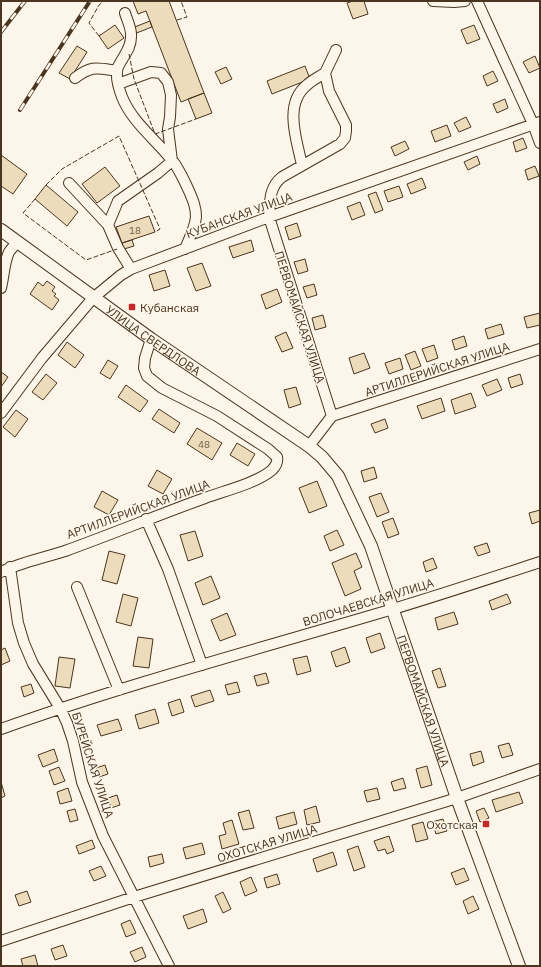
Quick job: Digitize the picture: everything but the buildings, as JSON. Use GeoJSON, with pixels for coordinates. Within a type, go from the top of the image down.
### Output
{"type":"FeatureCollection","features":[{"type":"Feature","properties":{"kind":"main road","name":"УЛИЦА СВЕРДЛОВА"},"geometry":{"type":"LineString","coordinates":[[1,230],[151,339],[309,446]]}},
{"type":"Feature","properties":{"kind":"main road","name":"ПЕРВОМАЙСКАЯ УЛИЦА"},"geometry":{"type":"LineString","coordinates":[[309,446],[332,468],[344,486],[371,546],[457,798],[519,966]]}},
{"type":"Feature","properties":{"kind":"street"},"geometry":{"type":"LineString","coordinates":[[433,1],[465,1]]}},
{"type":"Feature","properties":{"kind":"street"},"geometry":{"type":"LineString","coordinates":[[477,1],[536,123],[540,143]]}},
{"type":"Feature","properties":{"kind":"street"},"geometry":{"type":"LineString","coordinates":[[125,13],[131,32],[131,38],[128,50],[117,71],[118,84],[122,97],[130,111],[141,126],[172,160],[186,183],[194,202],[196,219],[185,249]]}},
{"type":"Feature","properties":{"kind":"street"},"geometry":{"type":"LineString","coordinates":[[302,165],[293,119],[296,99],[306,86],[325,73],[336,50]]}},
{"type":"Feature","properties":{"kind":"street"},"geometry":{"type":"LineString","coordinates":[[75,78],[83,72],[93,68],[117,71]]}},
{"type":"Feature","properties":{"kind":"street"},"geometry":{"type":"LineString","coordinates":[[118,84],[151,72],[161,73],[168,82],[171,95],[168,129],[172,160]]}},
{"type":"Feature","properties":{"kind":"street"},"geometry":{"type":"LineString","coordinates":[[268,217],[271,194],[276,181],[340,144],[345,138],[346,125],[329,91],[325,73]]}},
{"type":"Feature","properties":{"kind":"street","name":"КУБАНСКАЯ УЛИЦА"},"geometry":{"type":"LineString","coordinates":[[1,413],[42,358],[93,298],[121,275],[131,269],[268,217],[536,123]]}},
{"type":"Feature","properties":{"kind":"street"},"geometry":{"type":"LineString","coordinates":[[108,225],[118,201],[172,160]]}},
{"type":"Feature","properties":{"kind":"street"},"geometry":{"type":"LineString","coordinates":[[69,183],[108,225],[118,248],[131,269]]}},
{"type":"Feature","properties":{"kind":"street","name":"ПЕРВОМАЙСКАЯ УЛИЦА"},"geometry":{"type":"LineString","coordinates":[[268,217],[332,416]]}},
{"type":"Feature","properties":{"kind":"street"},"geometry":{"type":"LineString","coordinates":[[1,288],[9,252],[17,242]]}},
{"type":"Feature","properties":{"kind":"street","name":"АРТИЛЛЕРИЙСКАЯ УЛИЦА"},"geometry":{"type":"LineString","coordinates":[[6,570],[103,537],[146,519],[255,480],[273,470],[277,464],[277,457],[273,452],[223,420],[162,388],[147,376],[144,368],[145,358],[151,339]]}},
{"type":"Feature","properties":{"kind":"street","name":"АРТИЛЛЕРИЙСКАЯ УЛИЦА"},"geometry":{"type":"LineString","coordinates":[[332,416],[540,349]]}},
{"type":"Feature","properties":{"kind":"street"},"geometry":{"type":"LineString","coordinates":[[309,446],[332,416]]}},
{"type":"Feature","properties":{"kind":"street"},"geometry":{"type":"LineString","coordinates":[[146,519],[168,569],[202,665]]}},
{"type":"Feature","properties":{"kind":"street","name":"ВОЛОЧАЕВСКАЯ УЛИЦА"},"geometry":{"type":"LineString","coordinates":[[1,729],[60,708],[393,609],[540,562]]}},
{"type":"Feature","properties":{"kind":"street","name":"БУРЕЙСКАЯ УЛИЦА"},"geometry":{"type":"LineString","coordinates":[[6,570],[18,622],[32,664],[60,708],[73,740],[82,782],[103,836],[169,966]]}},
{"type":"Feature","properties":{"kind":"street"},"geometry":{"type":"LineString","coordinates":[[77,587],[119,690]]}},
{"type":"Feature","properties":{"kind":"street","name":"ОХОТСКАЯ УЛИЦА"},"geometry":{"type":"LineString","coordinates":[[1,941],[134,897],[457,798],[540,769]]}},
{"type":"Feature","properties":{"kind":"railway"},"geometry":{"type":"LineString","coordinates":[[1,32],[25,1]]}},
{"type":"Feature","properties":{"kind":"railway"},"geometry":{"type":"LineString","coordinates":[[20,110],[90,1]]}},
{"type":"Feature","properties":{"kind":"fence"},"geometry":{"type":"LineString","coordinates":[[99,36],[89,23],[99,5],[104,1]]}},
{"type":"Feature","properties":{"kind":"fence"},"geometry":{"type":"LineString","coordinates":[[177,20],[187,17],[181,1]]}},
{"type":"Feature","properties":{"kind":"fence"},"geometry":{"type":"LineString","coordinates":[[129,54],[134,79],[155,134],[196,119]]}},
{"type":"Feature","properties":{"kind":"fence"},"geometry":{"type":"LineString","coordinates":[[46,185],[62,169],[119,136],[160,229],[155,232]]}},
{"type":"Feature","properties":{"kind":"fence"},"geometry":{"type":"LineString","coordinates":[[35,199],[23,213],[86,260],[117,249]]}},
{"type":"Feature","properties":{"kind":"place","name":"Кубанская"},"geometry":{"type":"Point","coordinates":[132,307]}},
{"type":"Feature","properties":{"kind":"place","name":"Охотская"},"geometry":{"type":"Point","coordinates":[486,824]}}]}
